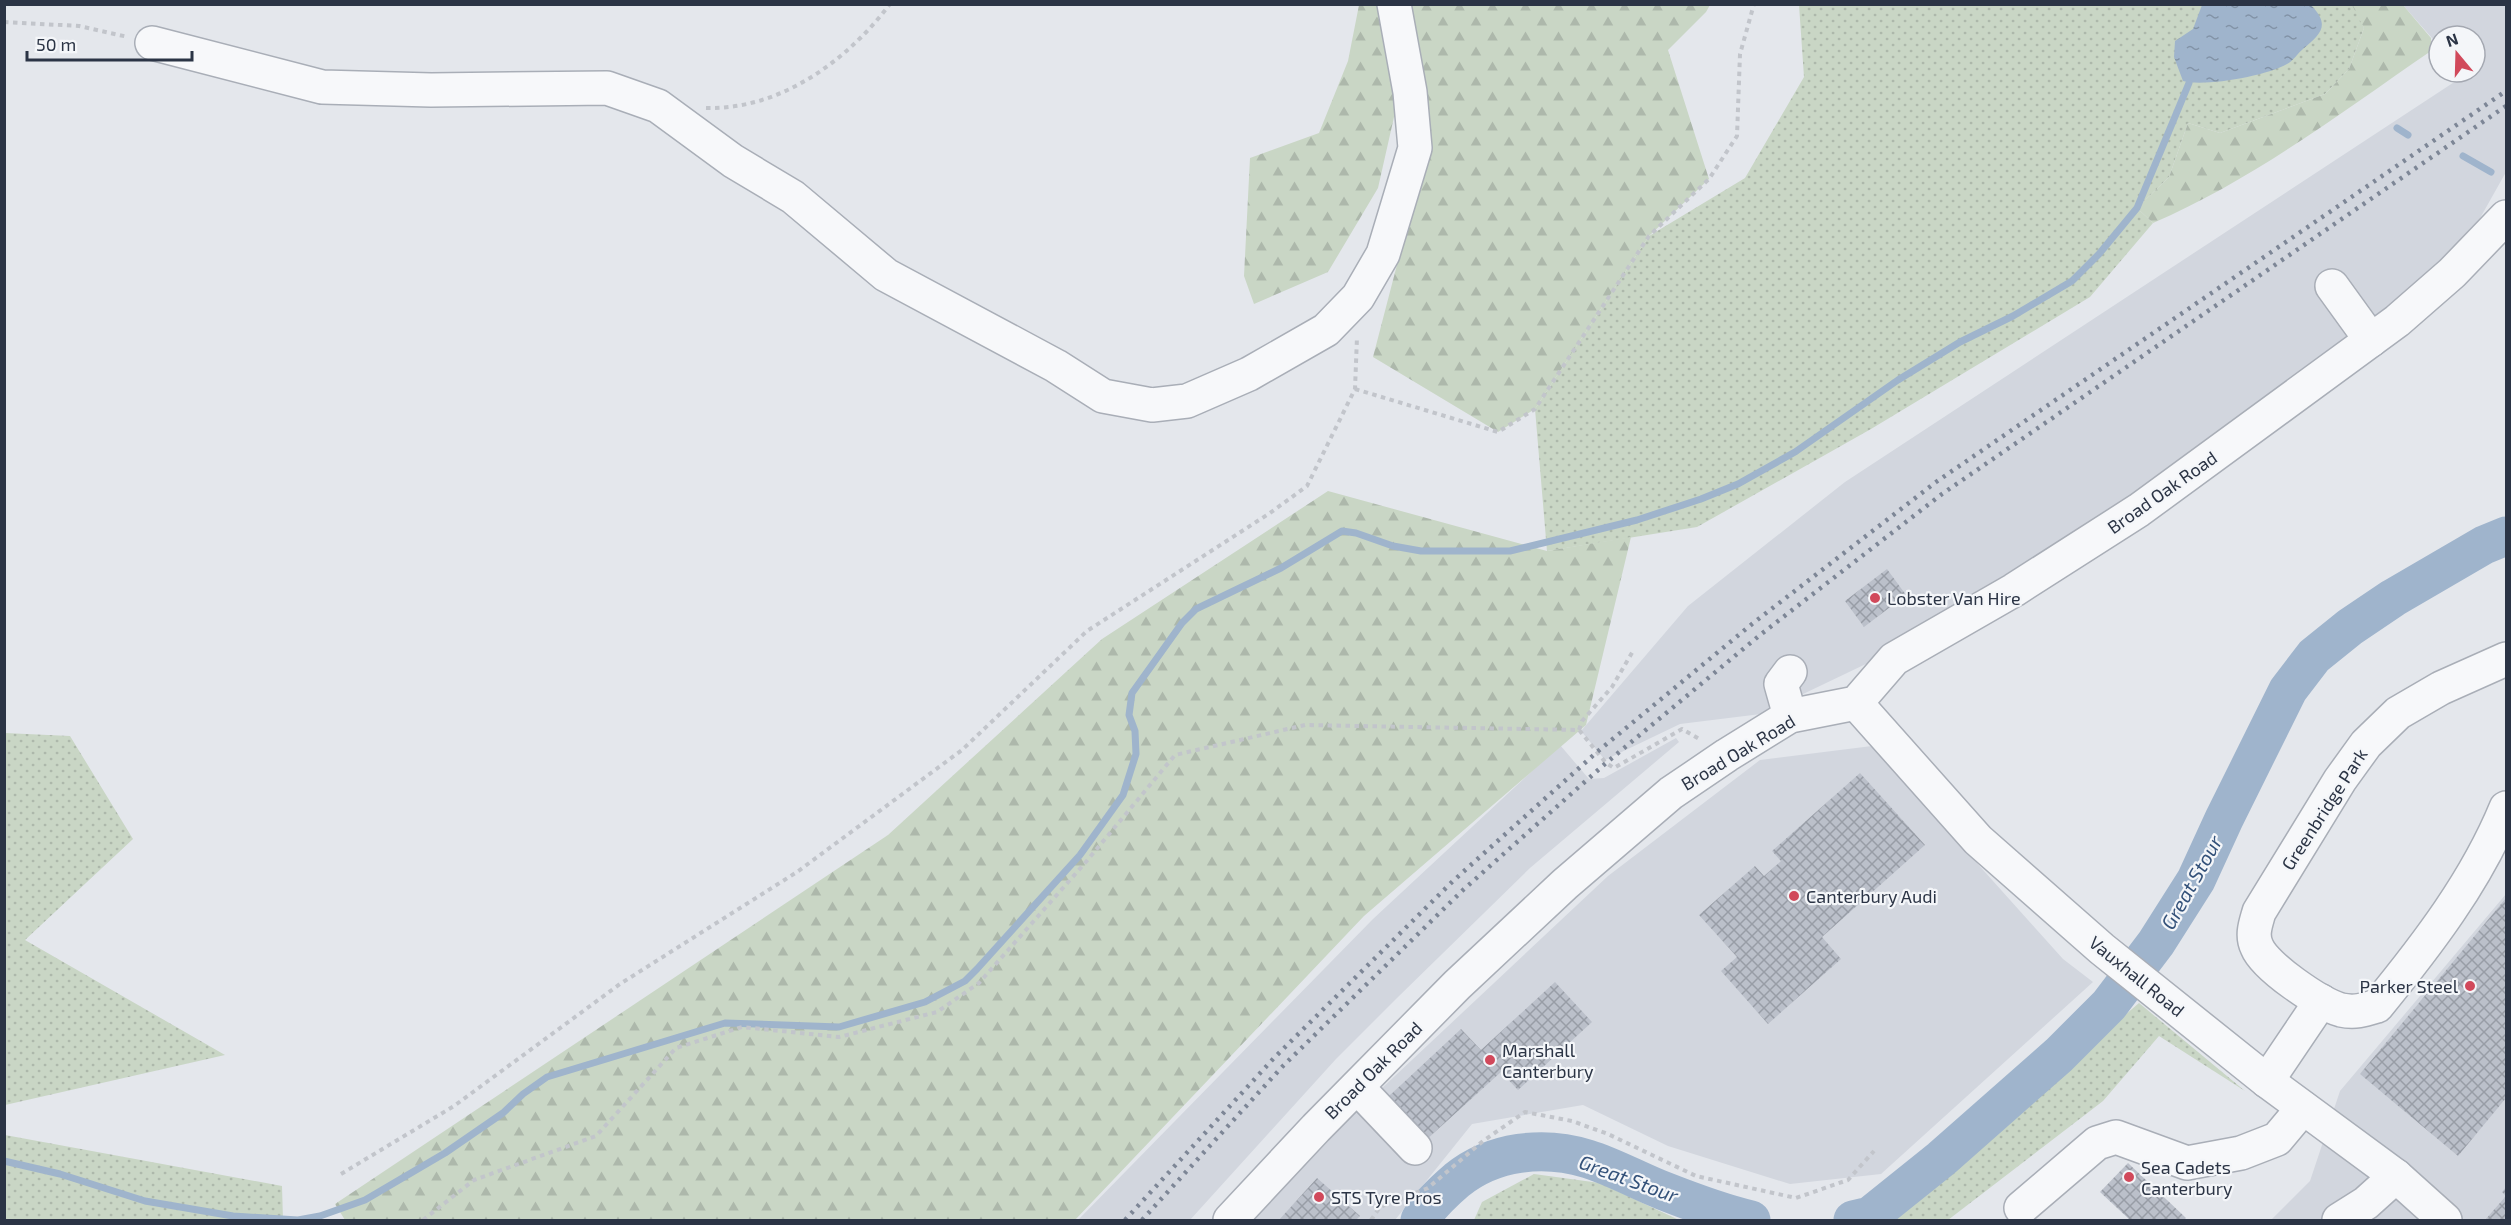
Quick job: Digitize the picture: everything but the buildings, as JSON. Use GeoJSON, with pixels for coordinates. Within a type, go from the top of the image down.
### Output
{"type":"FeatureCollection","features":[{"type":"Feature","properties":{"kind":"street"},"geometry":{"type":"LineString","coordinates":[[152,43],[322,87],[431,90],[607,88],[658,106],[733,161],[793,197],[886,275],[1056,366],[1103,396],[1152,405],[1187,401],[1249,374],[1326,330],[1358,297],[1383,254],[1414,148],[1410,92],[1394,4]]}},
{"type":"Feature","properties":{"kind":"street","name":"Broad Oak Road"},"geometry":{"type":"LineString","coordinates":[[1230,1221],[1457,985],[1565,884],[1671,793],[1791,716],[1856,703],[1894,659],[2014,590],[2139,510],[2372,340],[2452,273],[2506,217]]}},
{"type":"Feature","properties":{"kind":"street"},"geometry":{"type":"LineString","coordinates":[[2332,286],[2372,340]]}},
{"type":"Feature","properties":{"kind":"street","name":"Greenbridge Park"},"geometry":{"type":"LineString","coordinates":[[2506,659],[2441,688],[2398,713],[2366,744],[2340,780],[2259,912],[2254,929],[2256,947],[2267,963],[2321,1001],[2340,1010],[2358,1012],[2377,1006],[2461,896],[2496,834],[2506,808]]}},
{"type":"Feature","properties":{"kind":"street"},"geometry":{"type":"LineString","coordinates":[[1790,672],[1781,684],[1791,716]]}},
{"type":"Feature","properties":{"kind":"street","name":"Vauxhall Road"},"geometry":{"type":"LineString","coordinates":[[1856,703],[1978,840],[2102,949],[2267,1081],[2396,1176],[2445,1221]]}},
{"type":"Feature","properties":{"kind":"street"},"geometry":{"type":"LineString","coordinates":[[2267,1081],[2321,1001]]}},
{"type":"Feature","properties":{"kind":"street"},"geometry":{"type":"LineString","coordinates":[[1357,1087],[1415,1148]]}},
{"type":"Feature","properties":{"kind":"street"},"geometry":{"type":"LineString","coordinates":[[2020,1208],[2097,1143],[2116,1137],[2187,1163],[2241,1153],[2277,1139],[2303,1108]]}},
{"type":"Feature","properties":{"kind":"street"},"geometry":{"type":"LineString","coordinates":[[2339,1221],[2366,1203],[2396,1176]]}},
{"type":"Feature","properties":{"kind":"path"},"geometry":{"type":"LineString","coordinates":[[699,107],[731,108],[769,97],[828,68],[872,28],[890,4]]}},
{"type":"Feature","properties":{"kind":"path"},"geometry":{"type":"LineString","coordinates":[[1355,389],[1498,432],[1534,409],[1649,236],[1709,178],[1737,136],[1740,54],[1754,4]]}},
{"type":"Feature","properties":{"kind":"path"},"geometry":{"type":"LineString","coordinates":[[4,22],[79,26],[152,43]]}},
{"type":"Feature","properties":{"kind":"path"},"geometry":{"type":"LineString","coordinates":[[341,1174],[454,1106],[620,984],[797,872],[962,750],[1087,631],[1270,513],[1307,486],[1355,389],[1358,297]]}},
{"type":"Feature","properties":{"kind":"path"},"geometry":{"type":"LineString","coordinates":[[1579,730],[1582,721],[1612,687],[1633,651]]}},
{"type":"Feature","properties":{"kind":"path"},"geometry":{"type":"LineString","coordinates":[[423,1221],[474,1180],[596,1136],[676,1048],[742,1028],[839,1037],[937,1012],[979,983],[1175,755],[1305,725],[1579,730],[1606,763],[1614,768],[1682,729],[1727,755]]}},
{"type":"Feature","properties":{"kind":"path"},"geometry":{"type":"LineString","coordinates":[[1371,1221],[1380,1207],[1428,1188],[1483,1141],[1525,1112],[1581,1124],[1608,1134],[1696,1176],[1796,1198],[1848,1180],[1874,1152]]}},
{"type":"Feature","properties":{"kind":"shaded area"},"geometry":{"type":"Polygon","coordinates":[[[2403,5],[2506,5],[2506,172],[2479,220],[2398,304],[2134,504],[1893,651],[1761,714],[1680,724],[1605,760],[1581,731],[1688,606],[1845,482],[2451,84],[2487,84],[2487,24],[2427,24],[2427,32],[2403,5]]]}},
{"type":"Feature","properties":{"kind":"shaded area"},"geometry":{"type":"Polygon","coordinates":[[[1676,738],[1679,742],[1530,868],[1397,998],[1336,1059],[1190,1220],[1078,1220],[1373,919],[1560,745],[1589,779],[1604,778],[1676,738]]]}},
{"type":"Feature","properties":{"kind":"shaded area"},"geometry":{"type":"Polygon","coordinates":[[[1872,746],[2063,959],[2093,982],[1881,1174],[1790,1184],[1668,1146],[1583,1105],[1472,1124],[1395,1220],[1254,1220],[1348,1120],[1608,876],[1760,760],[1872,746]]]}},
{"type":"Feature","properties":{"kind":"shaded area"},"geometry":{"type":"Polygon","coordinates":[[[2506,894],[2506,1220],[2271,1220],[2310,1181],[2340,1091],[2506,894]]]}},
{"type":"Feature","properties":{"kind":"green space"},"geometry":{"type":"Polygon","coordinates":[[[2353,4],[2364,28],[2349,69],[2325,94],[2220,133],[2188,123],[2169,177],[2137,208],[2153,223],[2090,297],[1871,429],[1697,527],[1547,551],[1535,409],[1649,236],[1745,178],[1804,77],[1799,5],[2353,4]]]}},
{"type":"Feature","properties":{"kind":"green space"},"geometry":{"type":"Polygon","coordinates":[[[1359,5],[1710,5],[1706,12],[1668,50],[1709,179],[1649,236],[1535,409],[1498,432],[1373,357],[1430,138],[1394,117],[1378,188],[1328,272],[1254,304],[1244,276],[1250,158],[1319,133],[1348,61],[1359,5]]]}},
{"type":"Feature","properties":{"kind":"green space"},"geometry":{"type":"Polygon","coordinates":[[[2352,5],[2403,5],[2427,33],[2427,54],[2296,144],[2226,187],[2153,223],[2137,208],[2169,177],[2188,123],[2220,133],[2325,94],[2349,69],[2364,28],[2352,5]]]}},
{"type":"Feature","properties":{"kind":"green space"},"geometry":{"type":"Polygon","coordinates":[[[1328,491],[1547,551],[1631,537],[1586,725],[1364,916],[1075,1220],[345,1220],[335,1204],[888,835],[1102,639],[1328,491]]]}},
{"type":"Feature","properties":{"kind":"green space"},"geometry":{"type":"Polygon","coordinates":[[[5,733],[70,736],[133,839],[25,940],[225,1055],[5,1105],[5,733]]]}},
{"type":"Feature","properties":{"kind":"green space"},"geometry":{"type":"Polygon","coordinates":[[[2139,1003],[2245,1091],[2159,1036],[2103,1101],[1948,1220],[1887,1220],[2139,1003]]]}},
{"type":"Feature","properties":{"kind":"green space"},"geometry":{"type":"Polygon","coordinates":[[[5,1135],[282,1186],[283,1220],[5,1220],[5,1135]]]}},
{"type":"Feature","properties":{"kind":"green space"},"geometry":{"type":"Polygon","coordinates":[[[1534,1174],[1600,1183],[1679,1220],[1474,1220],[1482,1202],[1534,1174]]]}},
{"type":"Feature","properties":{"kind":"water"},"geometry":{"type":"Polygon","coordinates":[[[2202,5],[2311,5],[2322,23],[2315,38],[2291,61],[2278,68],[2265,73],[2220,81],[2205,83],[2183,81],[2174,57],[2175,41],[2193,29],[2202,5]]]}},
{"type":"Feature","properties":{"kind":"waterway"},"geometry":{"type":"LineString","coordinates":[[4,1161],[60,1174],[145,1201],[233,1216],[298,1220],[320,1216],[365,1200],[445,1153],[503,1113],[523,1094],[547,1077],[725,1023],[839,1027],[925,1002],[965,981],[977,969],[1080,855],[1123,795],[1136,754],[1135,731],[1129,715],[1132,693],[1182,623],[1196,609],[1281,568],[1342,531],[1356,533],[1393,546],[1421,551],[1510,551],[1637,520],[1738,484],[1795,452],[1898,380],[1960,342],[2013,316],[2072,281],[2099,254],[2137,208],[2189,83]]}},
{"type":"Feature","properties":{"kind":"waterway"},"geometry":{"type":"LineString","coordinates":[[2397,128],[2408,135]]}},
{"type":"Feature","properties":{"kind":"waterway"},"geometry":{"type":"LineString","coordinates":[[2463,156],[2491,172]]}},
{"type":"Feature","properties":{"kind":"waterway","name":"Great Stour"},"geometry":{"type":"LineString","coordinates":[[1853,1220],[1870,1216],[1941,1159],[2059,1055],[2109,1005],[2156,943],[2196,880],[2288,690],[2314,656],[2350,627],[2393,598],[2484,545],[2506,536]]}},
{"type":"Feature","properties":{"kind":"waterway","name":"Great Stour"},"geometry":{"type":"LineString","coordinates":[[1420,1220],[1442,1194],[1471,1170],[1502,1157],[1536,1152],[1554,1152],[1588,1159],[1685,1199],[1751,1220]]}},
{"type":"Feature","properties":{"kind":"railway"},"geometry":{"type":"LineString","coordinates":[[1125,1220],[1274,1058],[1453,881],[1597,752],[1752,624],[1936,482],[2506,91]]}},
{"type":"Feature","properties":{"kind":"railway"},"geometry":{"type":"LineString","coordinates":[[1142,1220],[1282,1067],[1463,890],[1606,763],[1760,635],[1942,494],[2506,106]]}},
{"type":"Feature","properties":{"kind":"place","name":"Lobster Van Hire"},"geometry":{"type":"Point","coordinates":[1875,598]}},
{"type":"Feature","properties":{"kind":"place","name":"Canterbury Audi"},"geometry":{"type":"Point","coordinates":[1794,896]}},
{"type":"Feature","properties":{"kind":"place","name":"Parker Steel"},"geometry":{"type":"Point","coordinates":[2470,986]}},
{"type":"Feature","properties":{"kind":"place","name":"Marshall Canterbury"},"geometry":{"type":"Point","coordinates":[1490,1060]}},
{"type":"Feature","properties":{"kind":"place","name":"Sea Cadets Canterbury"},"geometry":{"type":"Point","coordinates":[2129,1177]}},
{"type":"Feature","properties":{"kind":"place","name":"STS Tyre Pros"},"geometry":{"type":"Point","coordinates":[1319,1197]}}]}
